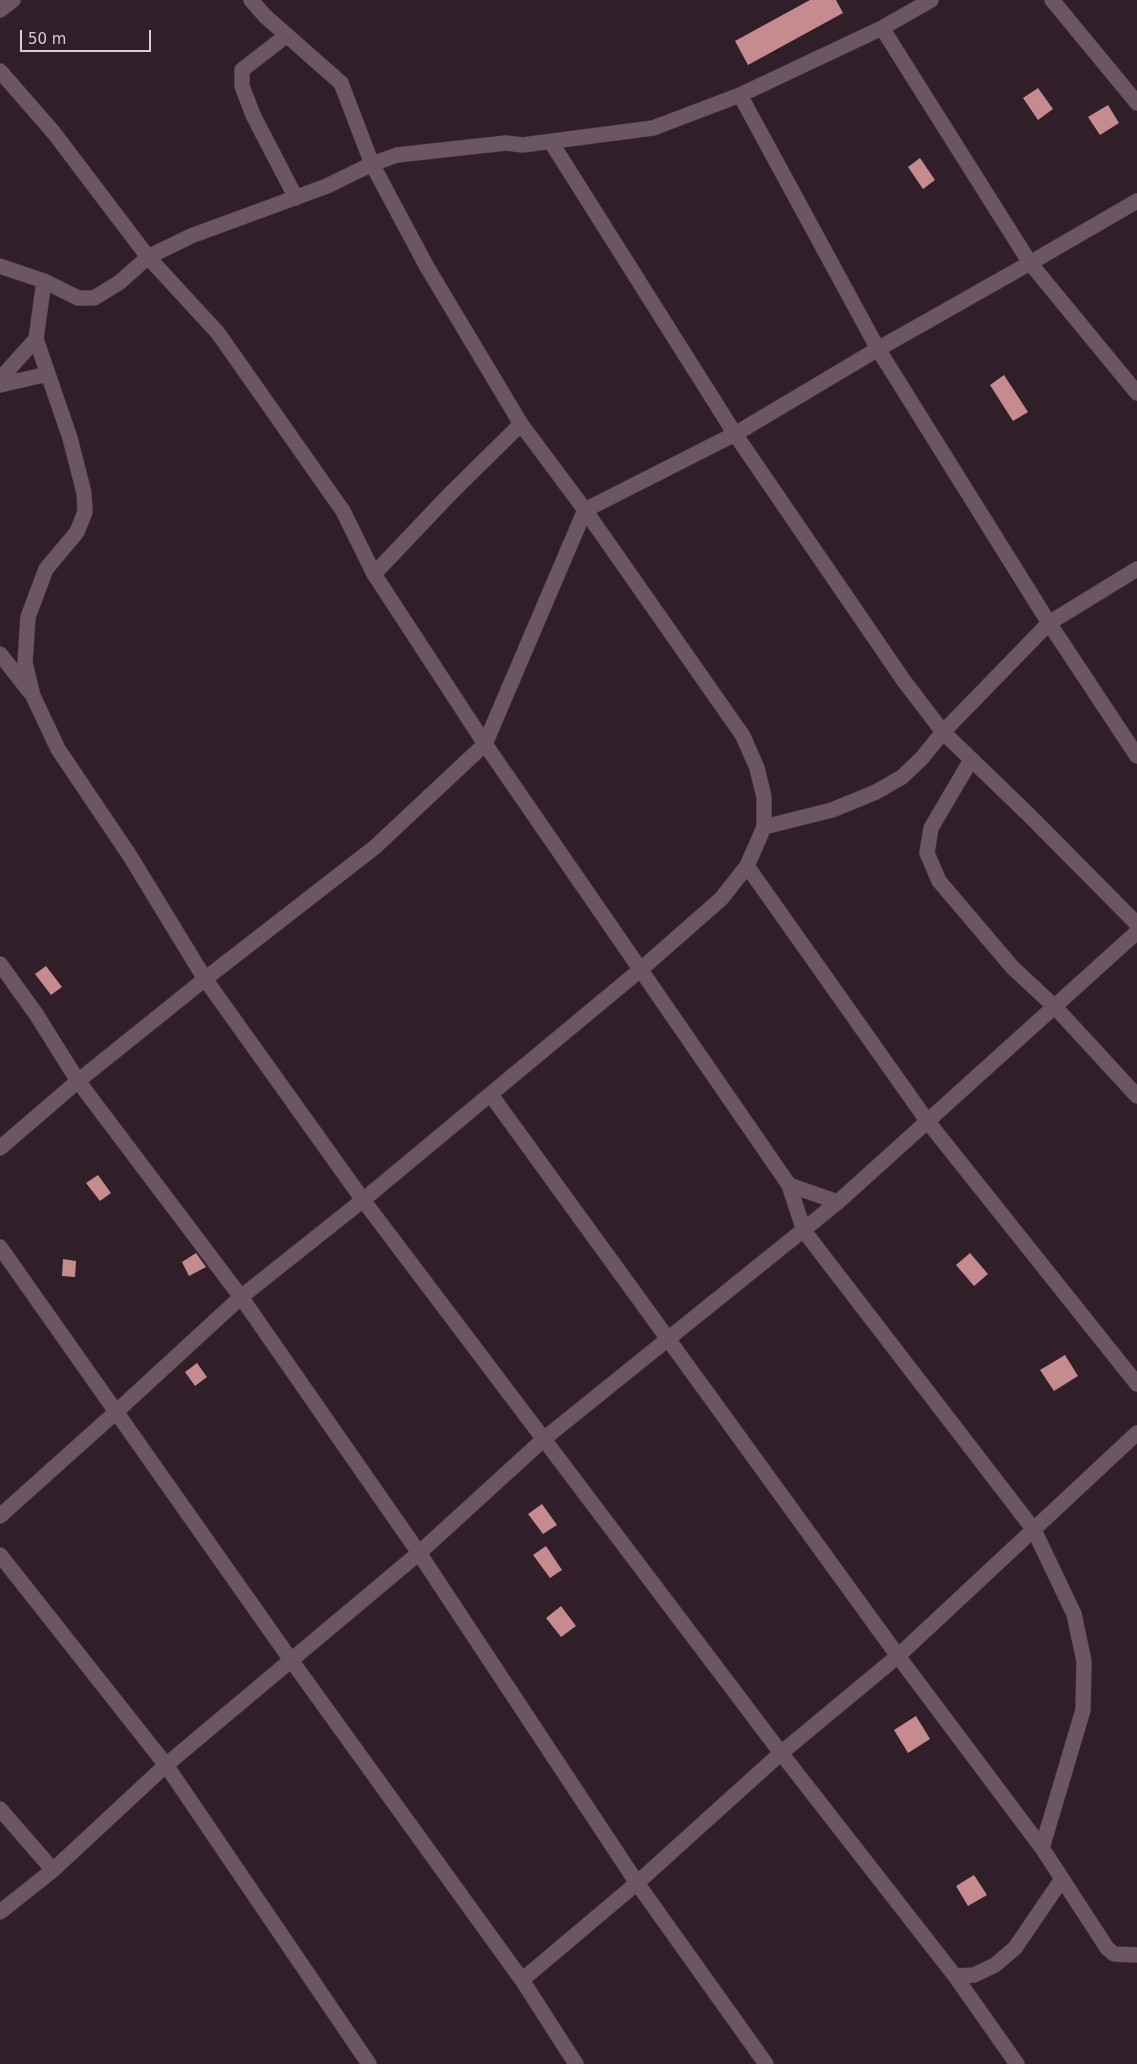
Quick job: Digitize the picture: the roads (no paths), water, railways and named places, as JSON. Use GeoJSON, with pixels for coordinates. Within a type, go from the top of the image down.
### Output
{"type":"FeatureCollection","features":[{"type":"Feature","properties":{"kind":"street"},"geometry":{"type":"LineString","coordinates":[[0,10],[13,0]]}},
{"type":"Feature","properties":{"kind":"street"},"geometry":{"type":"LineString","coordinates":[[0,1516],[241,1297],[491,1095],[640,970],[721,899],[748,866],[764,827],[764,797],[757,768],[743,736],[521,424],[427,267],[372,164],[341,82],[287,35],[251,0]]}},
{"type":"Feature","properties":{"kind":"street"},"geometry":{"type":"LineString","coordinates":[[0,266],[44,281],[78,298],[94,298],[120,282],[148,257],[191,236],[327,186],[372,164],[397,155],[506,143],[523,145],[653,128],[740,95],[882,28],[931,0]]}},
{"type":"Feature","properties":{"kind":"street"},"geometry":{"type":"LineString","coordinates":[[1052,0],[1137,103]]}},
{"type":"Feature","properties":{"kind":"street"},"geometry":{"type":"LineString","coordinates":[[882,28],[1030,263],[1137,393]]}},
{"type":"Feature","properties":{"kind":"street"},"geometry":{"type":"LineString","coordinates":[[287,35],[242,70],[242,86],[252,115],[296,198]]}},
{"type":"Feature","properties":{"kind":"street"},"geometry":{"type":"LineString","coordinates":[[0,71],[54,133],[148,257],[218,333],[343,511],[374,574],[485,744],[789,1185],[804,1231],[1034,1530],[1074,1614],[1084,1661],[1083,1710],[1042,1848]]}},
{"type":"Feature","properties":{"kind":"street"},"geometry":{"type":"LineString","coordinates":[[740,95],[878,349],[1049,623],[1137,756]]}},
{"type":"Feature","properties":{"kind":"street"},"geometry":{"type":"LineString","coordinates":[[551,142],[736,434],[876,642],[943,732],[1137,924]]}},
{"type":"Feature","properties":{"kind":"street"},"geometry":{"type":"LineString","coordinates":[[0,1148],[78,1081],[205,979],[375,847],[485,744],[584,510],[736,434],[878,349],[1137,202]]}},
{"type":"Feature","properties":{"kind":"street"},"geometry":{"type":"LineString","coordinates":[[44,281],[36,339],[70,438],[84,493],[86,512],[77,532],[46,569],[28,617],[25,662],[33,696],[58,749],[130,856],[205,979],[363,1200],[781,1753],[955,1976],[1017,2064]]}},
{"type":"Feature","properties":{"kind":"street"},"geometry":{"type":"LineString","coordinates":[[0,379],[36,339]]}},
{"type":"Feature","properties":{"kind":"street"},"geometry":{"type":"LineString","coordinates":[[0,385],[48,374]]}},
{"type":"Feature","properties":{"kind":"street"},"geometry":{"type":"LineString","coordinates":[[374,574],[450,494],[521,424]]}},
{"type":"Feature","properties":{"kind":"street"},"geometry":{"type":"LineString","coordinates":[[764,827],[832,810],[876,792],[902,777],[1049,623],[1137,569]]}},
{"type":"Feature","properties":{"kind":"street"},"geometry":{"type":"LineString","coordinates":[[0,654],[33,696]]}},
{"type":"Feature","properties":{"kind":"street"},"geometry":{"type":"LineString","coordinates":[[972,760],[931,828],[927,853],[939,881],[1014,968],[1054,1007],[1137,1096]]}},
{"type":"Feature","properties":{"kind":"street"},"geometry":{"type":"LineString","coordinates":[[748,866],[928,1122],[1137,1384]]}},
{"type":"Feature","properties":{"kind":"street"},"geometry":{"type":"LineString","coordinates":[[0,1912],[53,1870],[166,1765],[419,1553],[544,1438],[838,1202],[1137,932]]}},
{"type":"Feature","properties":{"kind":"street"},"geometry":{"type":"LineString","coordinates":[[0,964],[36,1014],[78,1081],[241,1297],[419,1553],[638,1883],[766,2064]]}},
{"type":"Feature","properties":{"kind":"street"},"geometry":{"type":"LineString","coordinates":[[491,1095],[898,1656],[1042,1848],[1107,1948],[1114,1954],[1135,1958]]}},
{"type":"Feature","properties":{"kind":"street"},"geometry":{"type":"LineString","coordinates":[[789,1185],[838,1202]]}},
{"type":"Feature","properties":{"kind":"street"},"geometry":{"type":"LineString","coordinates":[[0,1247],[291,1660],[522,1980],[576,2064]]}},
{"type":"Feature","properties":{"kind":"street"},"geometry":{"type":"LineString","coordinates":[[522,1980],[638,1883],[781,1753],[898,1656],[1137,1433]]}},
{"type":"Feature","properties":{"kind":"street"},"geometry":{"type":"LineString","coordinates":[[0,1555],[166,1765],[369,2064]]}},
{"type":"Feature","properties":{"kind":"street"},"geometry":{"type":"LineString","coordinates":[[0,1809],[53,1870]]}},
{"type":"Feature","properties":{"kind":"street"},"geometry":{"type":"LineString","coordinates":[[955,1976],[974,1975],[996,1965],[1015,1948],[1062,1879]]}}]}
